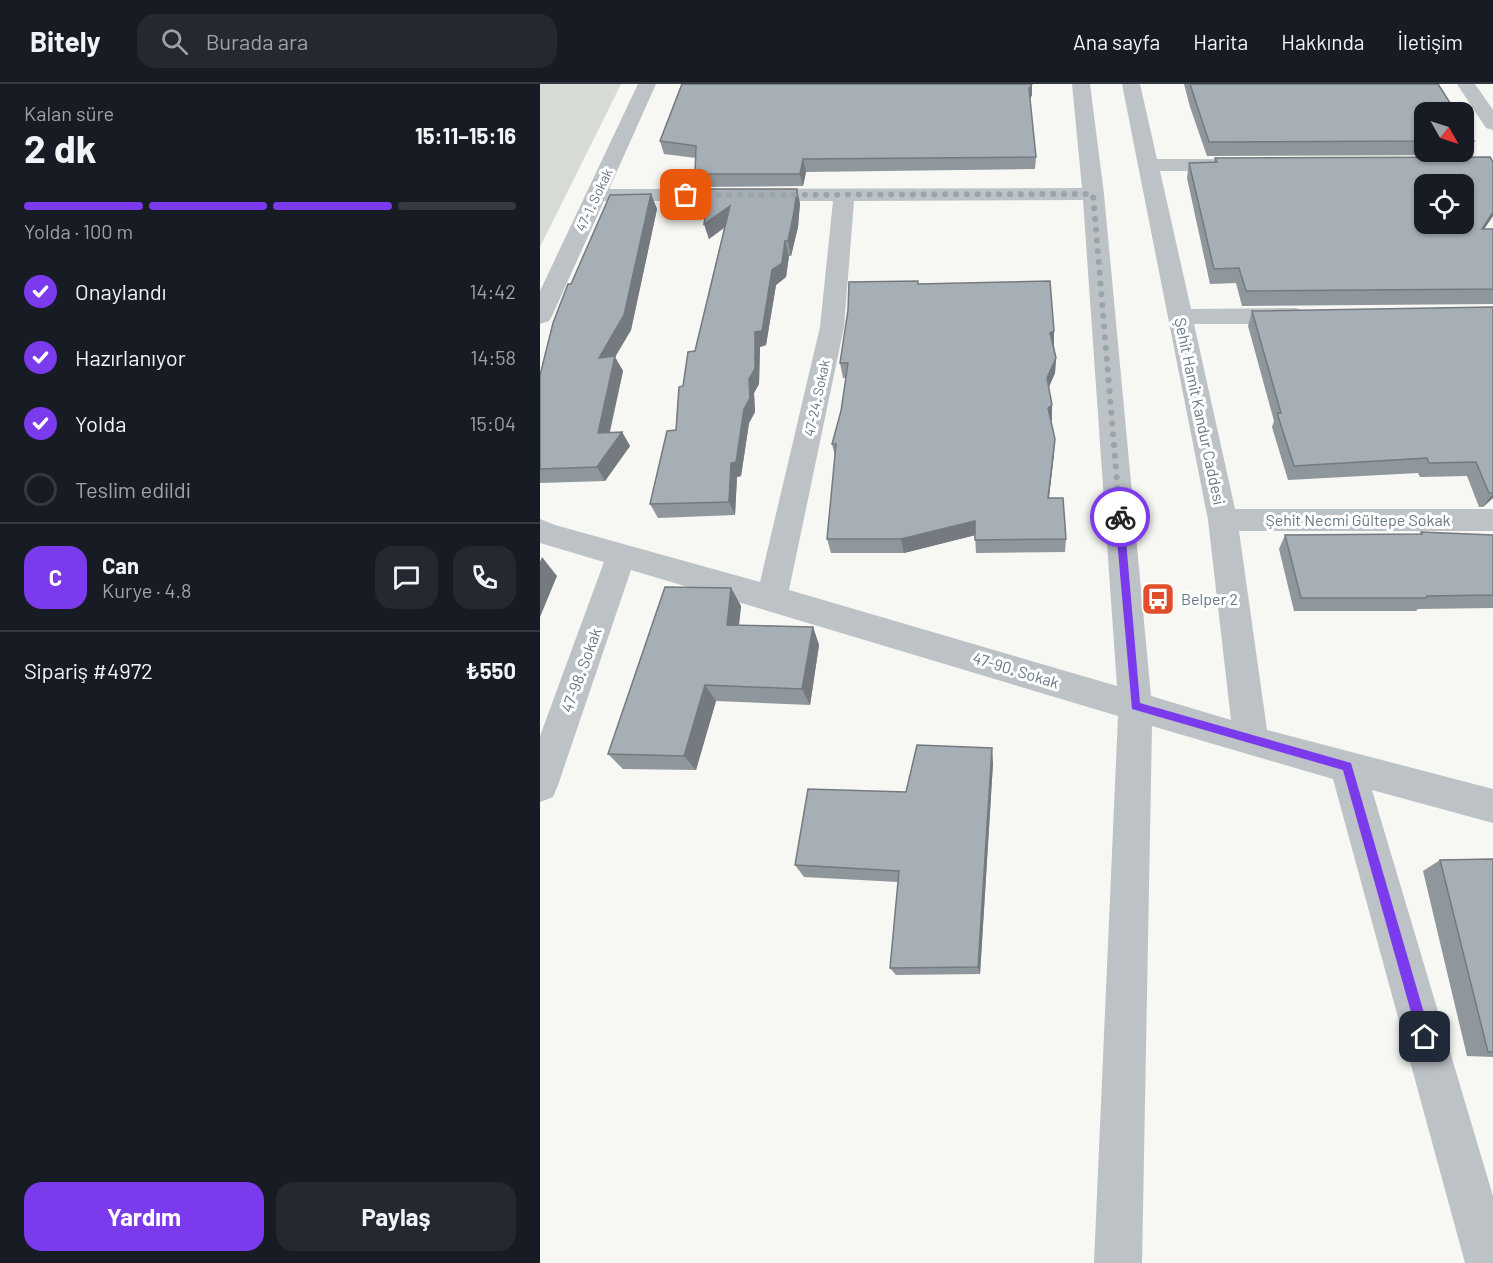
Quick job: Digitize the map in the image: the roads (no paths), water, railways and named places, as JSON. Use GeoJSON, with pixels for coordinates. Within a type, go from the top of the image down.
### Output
{"type":"FeatureCollection","features":[{"type":"Feature","properties":{"kind":"street","name":"47-1. Sokak"},"geometry":{"type":"LineString","coordinates":[[540,316],[647,84]]}},
{"type":"Feature","properties":{"kind":"street"},"geometry":{"type":"LineString","coordinates":[[1081,84],[1093,194],[1135,706],[1118,1263]]}},
{"type":"Feature","properties":{"kind":"street","name":"Şehit Hamit Kandur Caddesi"},"geometry":{"type":"LineString","coordinates":[[1131,84],[1223,520],[1251,741]]}},
{"type":"Feature","properties":{"kind":"street"},"geometry":{"type":"LineString","coordinates":[[1466,84],[1485,100],[1493,124]]}},
{"type":"Feature","properties":{"kind":"street"},"geometry":{"type":"LineString","coordinates":[[1148,165],[1255,165]]}},
{"type":"Feature","properties":{"kind":"street"},"geometry":{"type":"LineString","coordinates":[[596,195],[1093,194]]}},
{"type":"Feature","properties":{"kind":"street","name":"47-24. Sokak"},"geometry":{"type":"LineString","coordinates":[[772,598],[832,327],[844,195]]}},
{"type":"Feature","properties":{"kind":"street"},"geometry":{"type":"LineString","coordinates":[[1180,317],[1319,315]]}},
{"type":"Feature","properties":{"kind":"street","name":"Şehit Necmi Gültepe Sokak"},"geometry":{"type":"LineString","coordinates":[[1223,520],[1493,520]]}},
{"type":"Feature","properties":{"kind":"street","name":"47-90. Sokak"},"geometry":{"type":"LineString","coordinates":[[540,530],[546,534],[772,598],[1251,741],[1493,806]]}},
{"type":"Feature","properties":{"kind":"street","name":"47-98. Sokak"},"geometry":{"type":"LineString","coordinates":[[540,785],[621,556]]}},
{"type":"Feature","properties":{"kind":"street"},"geometry":{"type":"LineString","coordinates":[[1347,766],[1489,1263]]}},
{"type":"Feature","properties":{"kind":"place","name":"Belper 2"},"geometry":{"type":"Point","coordinates":[1158,599]}}]}
